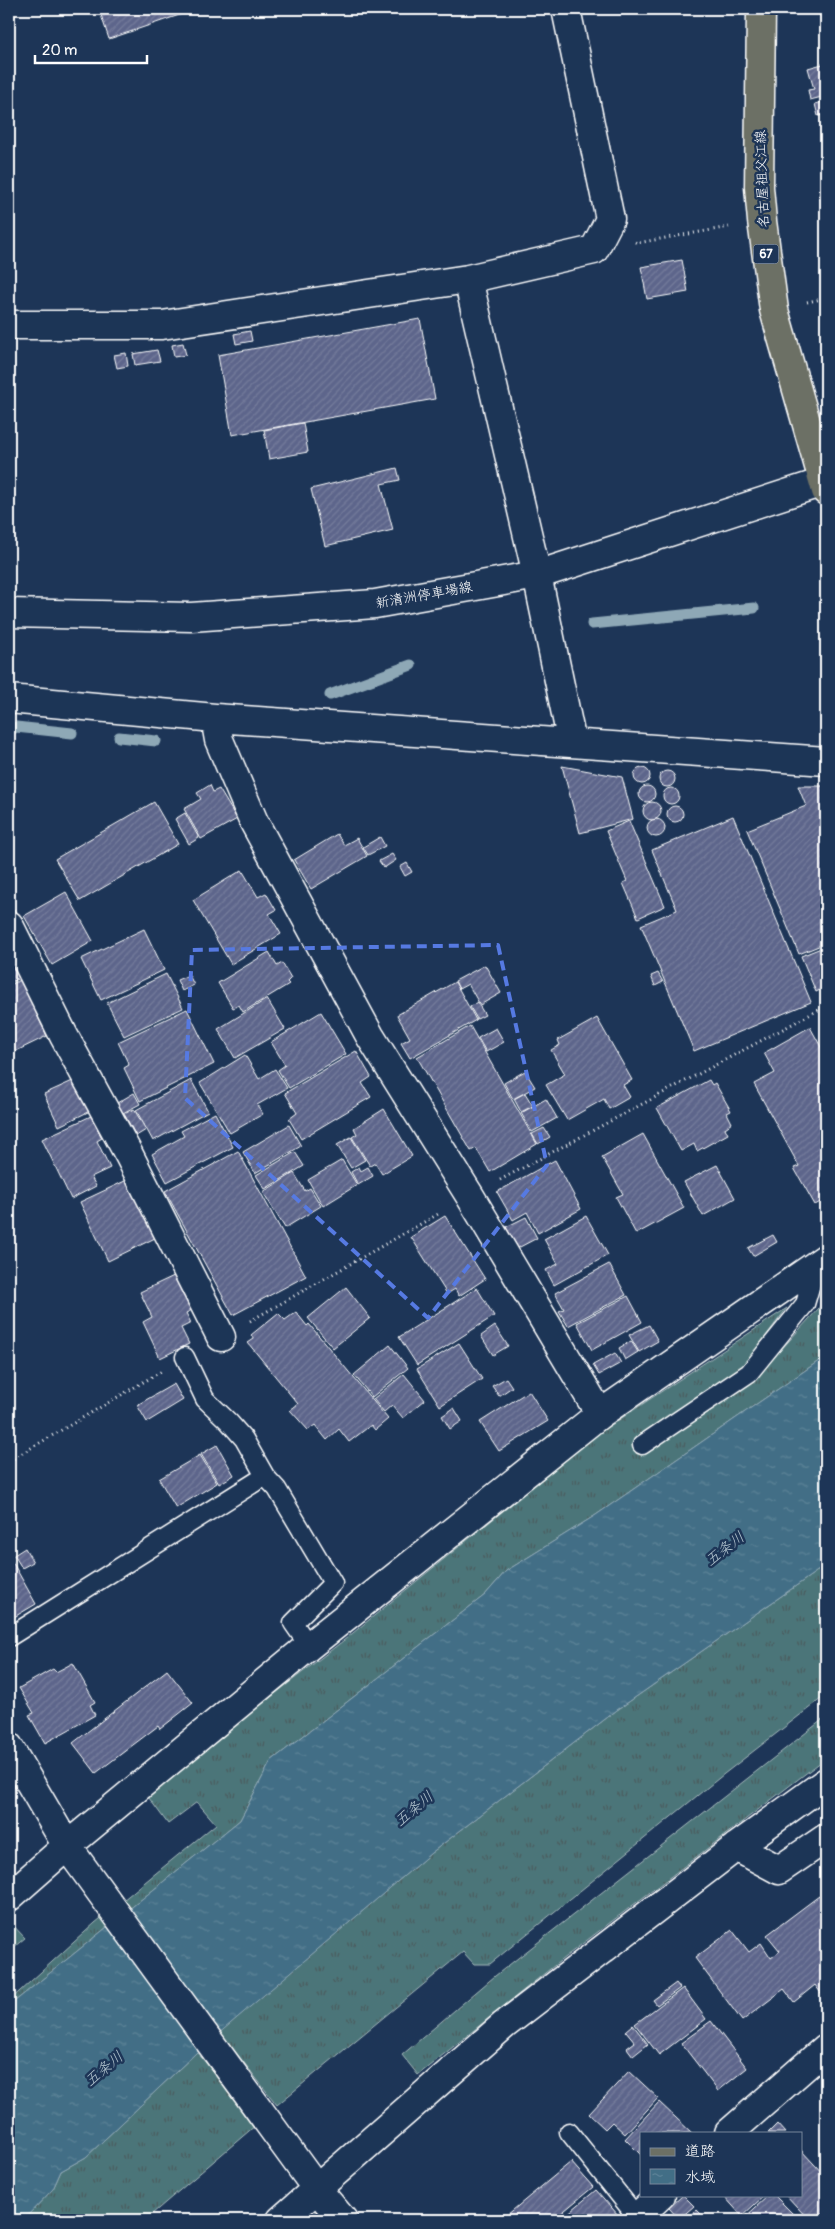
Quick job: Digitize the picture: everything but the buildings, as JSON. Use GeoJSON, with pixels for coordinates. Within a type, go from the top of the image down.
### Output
{"type":"FeatureCollection","features":[{"type":"Feature","properties":{"kind":"main road","name":"名古屋祖父江線"},"geometry":{"type":"LineString","coordinates":[[760,9],[759,187],[774,310],[825,486]]}},
{"type":"Feature","properties":{"kind":"street"},"geometry":{"type":"LineString","coordinates":[[9,325],[162,325],[468,279],[594,250],[610,219],[566,9]]}},
{"type":"Feature","properties":{"kind":"street"},"geometry":{"type":"LineString","coordinates":[[468,279],[537,575],[572,743]]}},
{"type":"Feature","properties":{"kind":"street","name":"新清洲停車場線"},"geometry":{"type":"LineString","coordinates":[[9,613],[200,617],[375,604],[537,575],[825,486]]}},
{"type":"Feature","properties":{"kind":"street"},"geometry":{"type":"LineString","coordinates":[[9,699],[215,718],[826,762]]}},
{"type":"Feature","properties":{"kind":"street"},"geometry":{"type":"LineString","coordinates":[[215,718],[219,740],[254,822],[370,1036],[470,1196],[600,1414]]}},
{"type":"Feature","properties":{"kind":"street"},"geometry":{"type":"LineString","coordinates":[[9,925],[64,1036],[130,1155],[220,1337]]}},
{"type":"Feature","properties":{"kind":"street"},"geometry":{"type":"LineString","coordinates":[[9,1897],[74,1856],[309,1646],[600,1414],[822,1261]]}},
{"type":"Feature","properties":{"kind":"street"},"geometry":{"type":"LineString","coordinates":[[9,1747],[74,1856],[316,2188],[343,2220]]}},
{"type":"Feature","properties":{"kind":"street"},"geometry":{"type":"LineString","coordinates":[[281,2220],[504,2025],[736,1847],[826,1782]]}},
{"type":"Feature","properties":{"kind":"street"},"geometry":{"type":"LineString","coordinates":[[736,1847],[779,1870],[826,1838]]}},
{"type":"Feature","properties":{"kind":"street"},"geometry":{"type":"LineString","coordinates":[[730,2132],[826,2048]]}},
{"type":"Feature","properties":{"kind":"street"},"geometry":{"type":"LineString","coordinates":[[636,2219],[660,2196]]}},
{"type":"Feature","properties":{"kind":"lane"},"geometry":{"type":"LineString","coordinates":[[642,1445],[749,1372],[805,1304],[822,1261]]}},
{"type":"Feature","properties":{"kind":"lane"},"geometry":{"type":"LineString","coordinates":[[185,1357],[205,1399],[244,1439],[266,1476],[277,1489],[332,1583],[292,1623],[309,1646]]}},
{"type":"Feature","properties":{"kind":"lane"},"geometry":{"type":"LineString","coordinates":[[9,1636],[266,1476]]}},
{"type":"Feature","properties":{"kind":"lane"},"geometry":{"type":"LineString","coordinates":[[569,2132],[636,2219]]}},
{"type":"Feature","properties":{"kind":"path"},"geometry":{"type":"LineString","coordinates":[[610,219],[637,243],[762,221]]}},
{"type":"Feature","properties":{"kind":"path"},"geometry":{"type":"LineString","coordinates":[[470,1196],[826,1006]]}},
{"type":"Feature","properties":{"kind":"highlighted area"},"geometry":{"type":"Polygon","coordinates":[[[498,945],[547,1165],[428,1318],[185,1098],[192,950],[498,945]]]}},
{"type":"Feature","properties":{"kind":"green space"},"geometry":{"type":"Polygon","coordinates":[[[826,1294],[826,1356],[596,1515],[506,1571],[485,1595],[271,1761],[240,1820],[9,2006],[9,2001],[95,1923],[216,1824],[197,1802],[168,1824],[146,1794],[348,1637],[599,1433],[787,1308],[744,1365],[634,1439],[645,1455],[757,1376],[819,1308],[826,1294]]]}},
{"type":"Feature","properties":{"kind":"green space"},"geometry":{"type":"Polygon","coordinates":[[[826,1565],[826,1695],[724,1774],[490,1964],[474,1964],[463,1952],[277,2105],[220,2032],[431,1853],[617,1710],[826,1565]]]}},
{"type":"Feature","properties":{"kind":"green space"},"geometry":{"type":"Polygon","coordinates":[[[826,1717],[826,1758],[565,1957],[418,2075],[402,2055],[495,1976],[826,1717]]]}},
{"type":"Feature","properties":{"kind":"green space"},"geometry":{"type":"Polygon","coordinates":[[[9,1921],[25,1938],[9,1951],[9,1921]]]}},
{"type":"Feature","properties":{"kind":"green space"},"geometry":{"type":"Polygon","coordinates":[[[197,2052],[256,2125],[145,2220],[23,2220],[53,2189],[61,2171],[86,2157],[197,2052]]]}},
{"type":"Feature","properties":{"kind":"water","name":"五条川"},"geometry":{"type":"Polygon","coordinates":[[[826,1356],[826,1565],[617,1710],[431,1853],[197,2052],[86,2157],[61,2171],[53,2189],[23,2220],[9,2220],[9,2006],[240,1820],[271,1761],[485,1595],[506,1571],[596,1515],[826,1356]]]}},
{"type":"Feature","properties":{"kind":"waterway"},"geometry":{"type":"LineString","coordinates":[[592,624],[754,608]]}},
{"type":"Feature","properties":{"kind":"waterway"},"geometry":{"type":"LineString","coordinates":[[330,695],[411,665]]}},
{"type":"Feature","properties":{"kind":"waterway"},"geometry":{"type":"LineString","coordinates":[[9,731],[16,727],[72,733]]}},
{"type":"Feature","properties":{"kind":"waterway"},"geometry":{"type":"LineString","coordinates":[[119,737],[156,741]]}}]}
